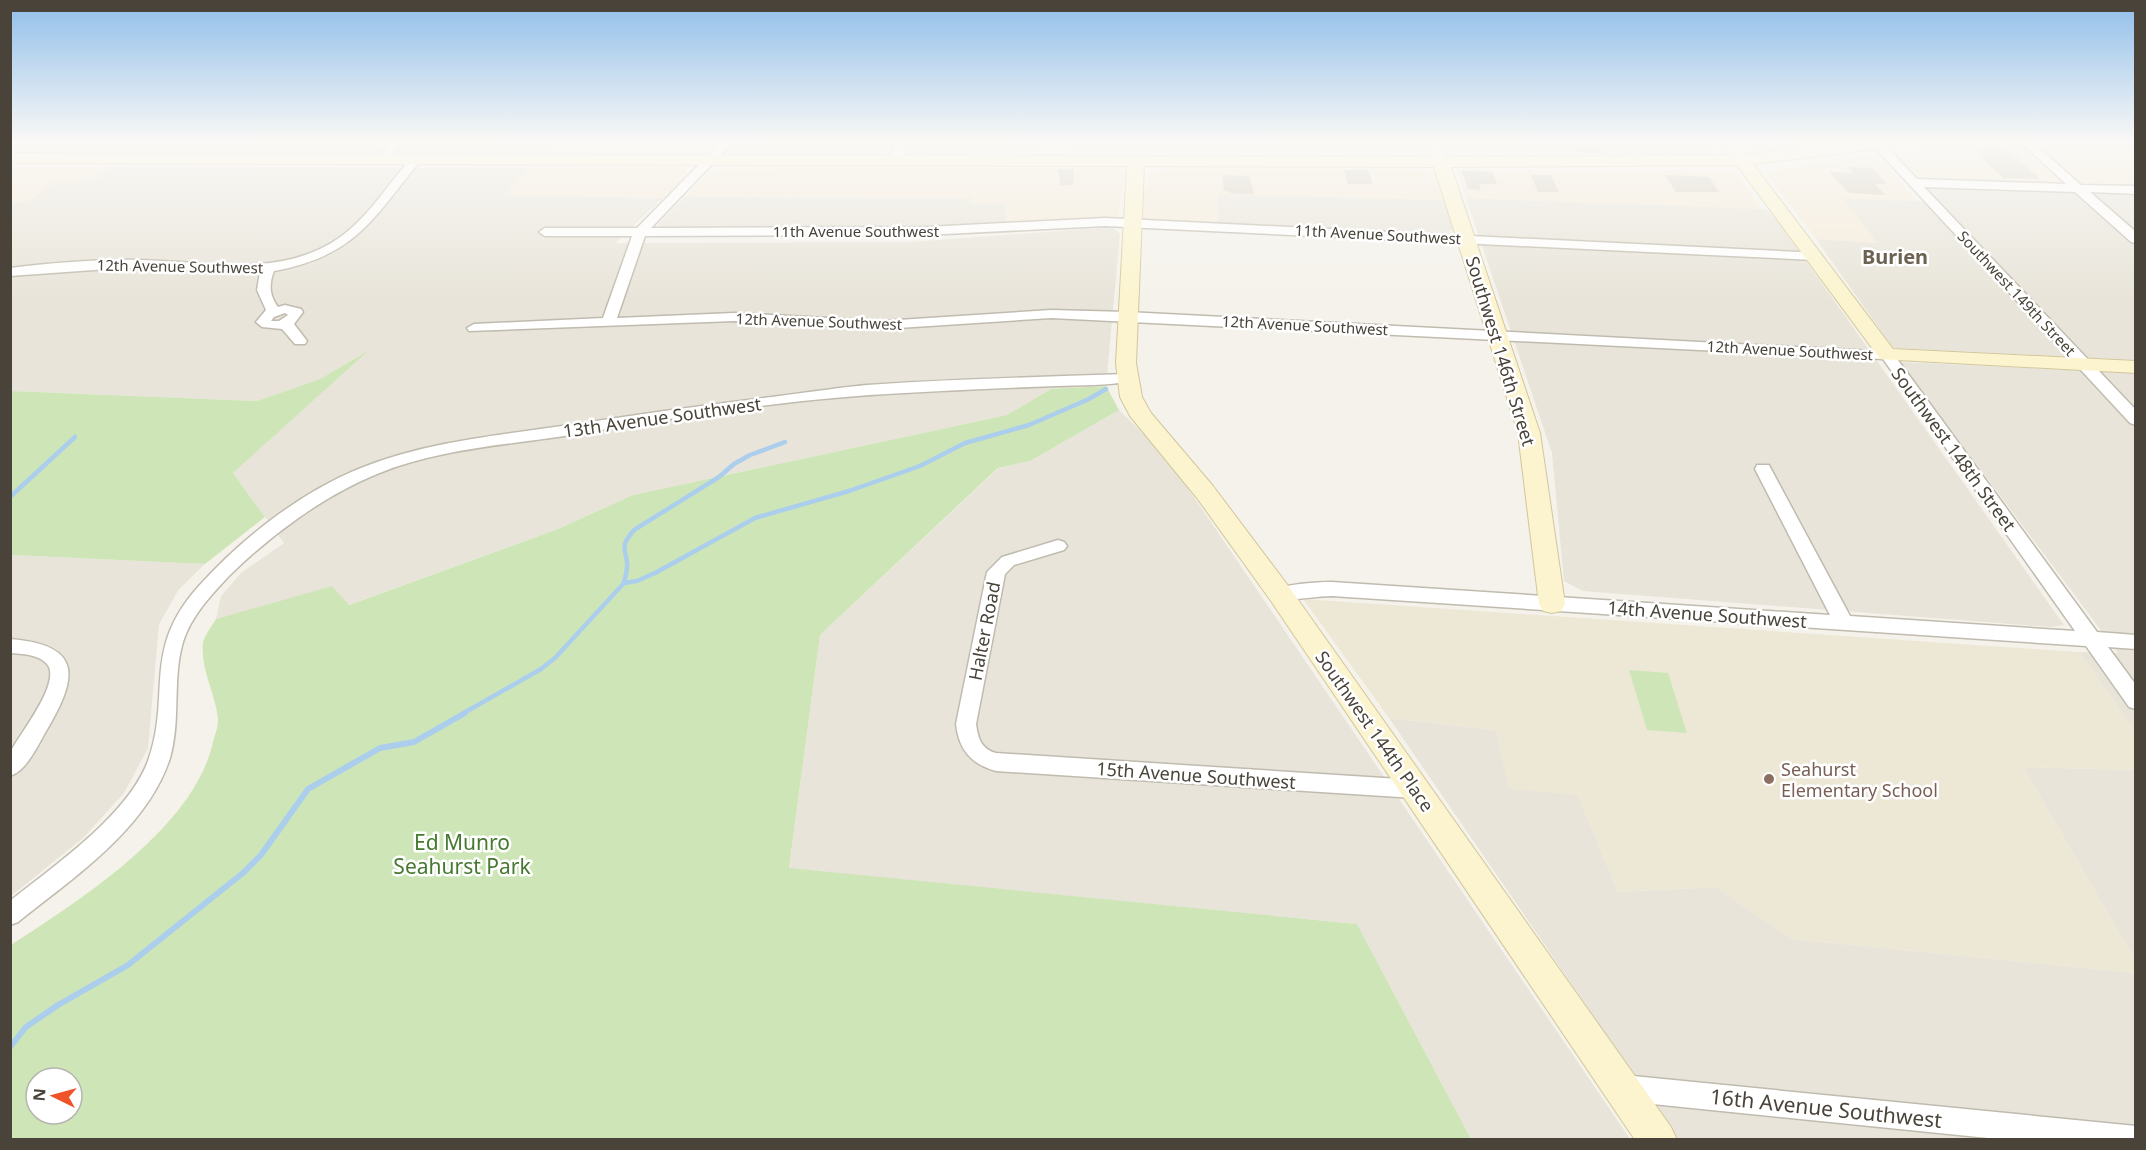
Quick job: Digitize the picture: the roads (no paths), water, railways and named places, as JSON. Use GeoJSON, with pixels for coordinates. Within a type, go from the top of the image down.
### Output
{"type":"FeatureCollection","features":[{"type":"Feature","properties":{"kind":"street","name":"12th Avenue Southwest"},"geometry":{"type":"LineString","coordinates":[[10,272],[93,264],[232,269],[269,268],[317,255],[344,240],[385,194]]}},
{"type":"Feature","properties":{"kind":"street"},"geometry":{"type":"LineString","coordinates":[[609,321],[640,232],[678,194]]}},
{"type":"Feature","properties":{"kind":"street"},"geometry":{"type":"LineString","coordinates":[[1126,378],[1134,194]]}},
{"type":"Feature","properties":{"kind":"street","name":"Southwest 146th Street"},"geometry":{"type":"LineString","coordinates":[[1451,194],[1530,433],[1552,604]]}},
{"type":"Feature","properties":{"kind":"street","name":"Southwest 148th Street"},"geometry":{"type":"LineString","coordinates":[[1767,194],[1887,355],[2136,701]]}},
{"type":"Feature","properties":{"kind":"street","name":"Southwest 149th Street"},"geometry":{"type":"LineString","coordinates":[[1924,194],[2136,420]]}},
{"type":"Feature","properties":{"kind":"street"},"geometry":{"type":"LineString","coordinates":[[2084,194],[2136,240]]}},
{"type":"Feature","properties":{"kind":"street","name":"11th Avenue Southwest"},"geometry":{"type":"LineString","coordinates":[[545,232],[936,231],[1054,223],[1132,224],[1814,256]]}},
{"type":"Feature","properties":{"kind":"street"},"geometry":{"type":"LineString","coordinates":[[269,268],[264,276],[262,289],[274,311],[290,309],[296,312],[294,318],[285,323],[300,340]]}},
{"type":"Feature","properties":{"kind":"street","name":"12th Avenue Southwest"},"geometry":{"type":"LineString","coordinates":[[474,328],[734,317],[884,325],[1051,314],[2136,367]]}},
{"type":"Feature","properties":{"kind":"street","name":"13th Avenue Southwest"},"geometry":{"type":"LineString","coordinates":[[10,915],[95,843],[122,815],[153,773],[163,740],[166,686],[175,639],[183,619],[195,603],[231,565],[293,516],[351,479],[391,462],[421,453],[659,416],[864,390],[1126,378]]}},
{"type":"Feature","properties":{"kind":"street","name":"Southwest 144th Place"},"geometry":{"type":"LineString","coordinates":[[1126,378],[1131,397],[1141,416],[1205,492],[1280,594],[1623,1088]]}},
{"type":"Feature","properties":{"kind":"street"},"geometry":{"type":"LineString","coordinates":[[1762,470],[1844,623]]}},
{"type":"Feature","properties":{"kind":"street","name":"Halter Road"},"geometry":{"type":"LineString","coordinates":[[978,756],[968,740],[966,724],[996,572],[1008,561],[1058,546]]}},
{"type":"Feature","properties":{"kind":"street","name":"14th Avenue Southwest"},"geometry":{"type":"LineString","coordinates":[[1280,594],[1311,589],[1332,589],[2136,642]]}},
{"type":"Feature","properties":{"kind":"street"},"geometry":{"type":"LineString","coordinates":[[10,646],[41,651],[53,657],[59,668],[57,685],[38,729],[10,768]]}},
{"type":"Feature","properties":{"kind":"street","name":"15th Avenue Southwest"},"geometry":{"type":"LineString","coordinates":[[978,756],[996,762],[1415,789]]}},
{"type":"Feature","properties":{"kind":"street"},"geometry":{"type":"LineString","coordinates":[[1623,1088],[1658,1140]]}},
{"type":"Feature","properties":{"kind":"street","name":"16th Avenue Southwest"},"geometry":{"type":"LineString","coordinates":[[1623,1088],[2136,1139]]}},
{"type":"Feature","properties":{"kind":"waterway"},"geometry":{"type":"LineString","coordinates":[[624,583],[637,581],[655,573],[755,518],[849,491],[920,466],[965,443],[1029,425],[1089,399],[1106,389]]}},
{"type":"Feature","properties":{"kind":"waterway"},"geometry":{"type":"LineString","coordinates":[[10,497],[75,437]]}},
{"type":"Feature","properties":{"kind":"waterway"},"geometry":{"type":"LineString","coordinates":[[624,583],[627,570],[624,545],[634,530],[719,477],[734,464],[750,455],[785,442]]}},
{"type":"Feature","properties":{"kind":"waterway"},"geometry":{"type":"LineString","coordinates":[[462,714],[541,669],[555,658],[624,583]]}},
{"type":"Feature","properties":{"kind":"waterway"},"geometry":{"type":"LineString","coordinates":[[10,1047],[26,1027],[58,1005],[128,965],[243,873],[261,855],[308,789],[380,748],[414,742],[465,713]]}},
{"type":"Feature","properties":{"kind":"place","name":"Seahurst Elementary School"},"geometry":{"type":"Point","coordinates":[1769,779]}},
{"type":"Feature","properties":{"kind":"district","name":"Burien"},"geometry":{"type":"Point","coordinates":[1895,256]}},
{"type":"Feature","properties":{"kind":"park label","name":"Ed Munro Seahurst Park"},"geometry":{"type":"Point","coordinates":[462,854]}}]}
